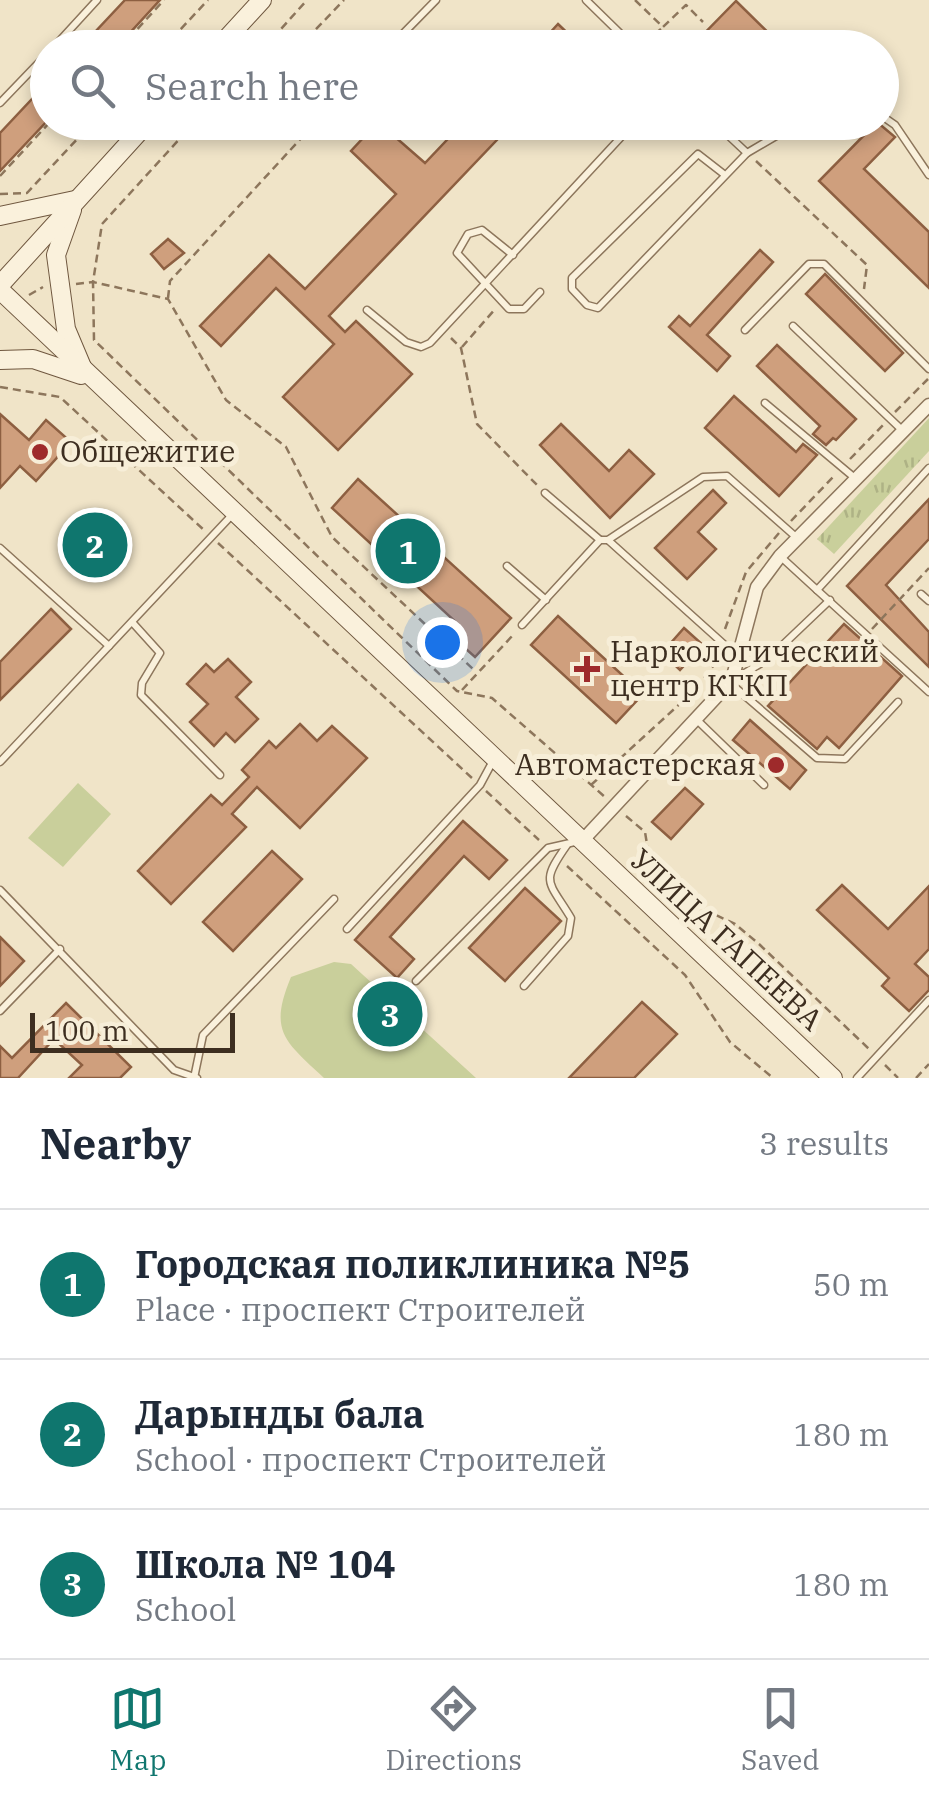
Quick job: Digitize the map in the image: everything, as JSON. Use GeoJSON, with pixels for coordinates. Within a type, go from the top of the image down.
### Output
{"type":"FeatureCollection","features":[{"type":"Feature","properties":{"kind":"main road"},"geometry":{"type":"LineString","coordinates":[[234,30],[262,0]]}},
{"type":"Feature","properties":{"kind":"main road"},"geometry":{"type":"LineString","coordinates":[[0,288],[131,140]]}},
{"type":"Feature","properties":{"kind":"main road"},"geometry":{"type":"LineString","coordinates":[[0,216],[76,200]]}},
{"type":"Feature","properties":{"kind":"main road"},"geometry":{"type":"LineString","coordinates":[[76,200],[56,255],[66,328],[86,377]]}},
{"type":"Feature","properties":{"kind":"main road","name":"УЛИЦА ГАПЕЕВА"},"geometry":{"type":"LineString","coordinates":[[0,288],[86,377],[494,758],[575,842],[832,1078]]}},
{"type":"Feature","properties":{"kind":"main road"},"geometry":{"type":"LineString","coordinates":[[0,360],[33,359],[86,377]]}},
{"type":"Feature","properties":{"kind":"street"},"geometry":{"type":"LineString","coordinates":[[575,842],[731,681],[757,587],[780,556],[929,406]]}},
{"type":"Feature","properties":{"kind":"lane"},"geometry":{"type":"LineString","coordinates":[[70,30],[97,0]]}},
{"type":"Feature","properties":{"kind":"lane"},"geometry":{"type":"LineString","coordinates":[[407,30],[436,0]]}},
{"type":"Feature","properties":{"kind":"lane"},"geometry":{"type":"LineString","coordinates":[[586,0],[617,30]]}},
{"type":"Feature","properties":{"kind":"lane"},"geometry":{"type":"LineString","coordinates":[[0,102],[30,71]]}},
{"type":"Feature","properties":{"kind":"lane"},"geometry":{"type":"LineString","coordinates":[[899,131],[929,175]]}},
{"type":"Feature","properties":{"kind":"lane"},"geometry":{"type":"LineString","coordinates":[[366,310],[406,342],[421,347],[484,286],[618,140]]}},
{"type":"Feature","properties":{"kind":"lane"},"geometry":{"type":"LineString","coordinates":[[733,140],[747,153]]}},
{"type":"Feature","properties":{"kind":"lane"},"geometry":{"type":"LineString","coordinates":[[726,174],[698,154],[572,278],[572,288],[586,305],[598,308],[747,153],[769,140]]}},
{"type":"Feature","properties":{"kind":"lane"},"geometry":{"type":"LineString","coordinates":[[513,254],[482,230],[468,234],[459,247],[458,258],[501,302],[517,312],[540,292]]}},
{"type":"Feature","properties":{"kind":"lane"},"geometry":{"type":"LineString","coordinates":[[745,330],[809,264],[824,264],[929,369]]}},
{"type":"Feature","properties":{"kind":"lane"},"geometry":{"type":"LineString","coordinates":[[794,326],[904,432]]}},
{"type":"Feature","properties":{"kind":"lane"},"geometry":{"type":"LineString","coordinates":[[765,403],[856,480]]}},
{"type":"Feature","properties":{"kind":"lane"},"geometry":{"type":"LineString","coordinates":[[817,590],[929,468]]}},
{"type":"Feature","properties":{"kind":"lane"},"geometry":{"type":"LineString","coordinates":[[522,626],[604,540],[682,488],[714,473],[726,476],[796,538]]}},
{"type":"Feature","properties":{"kind":"lane"},"geometry":{"type":"LineString","coordinates":[[545,493],[738,658]]}},
{"type":"Feature","properties":{"kind":"lane"},"geometry":{"type":"LineString","coordinates":[[0,762],[233,515]]}},
{"type":"Feature","properties":{"kind":"lane"},"geometry":{"type":"LineString","coordinates":[[0,548],[109,646]]}},
{"type":"Feature","properties":{"kind":"lane"},"geometry":{"type":"LineString","coordinates":[[780,556],[929,692]]}},
{"type":"Feature","properties":{"kind":"lane"},"geometry":{"type":"LineString","coordinates":[[508,566],[546,600]]}},
{"type":"Feature","properties":{"kind":"lane"},"geometry":{"type":"LineString","coordinates":[[921,594],[929,601]]}},
{"type":"Feature","properties":{"kind":"lane"},"geometry":{"type":"LineString","coordinates":[[830,600],[768,660],[731,681],[817,758],[830,760],[845,760],[898,702]]}},
{"type":"Feature","properties":{"kind":"lane"},"geometry":{"type":"LineString","coordinates":[[132,622],[160,653],[142,682],[141,695],[220,776]]}},
{"type":"Feature","properties":{"kind":"lane"},"geometry":{"type":"LineString","coordinates":[[695,718],[764,785]]}},
{"type":"Feature","properties":{"kind":"lane"},"geometry":{"type":"LineString","coordinates":[[348,929],[480,785],[494,758]]}},
{"type":"Feature","properties":{"kind":"lane"},"geometry":{"type":"LineString","coordinates":[[416,980],[548,848],[575,842]]}},
{"type":"Feature","properties":{"kind":"lane"},"geometry":{"type":"LineString","coordinates":[[524,986],[568,936],[571,918],[548,886],[548,874],[558,857],[575,842]]}},
{"type":"Feature","properties":{"kind":"lane"},"geometry":{"type":"LineString","coordinates":[[0,890],[174,1070],[195,1078],[203,1035],[334,899]]}},
{"type":"Feature","properties":{"kind":"lane"},"geometry":{"type":"LineString","coordinates":[[0,1011],[60,948]]}},
{"type":"Feature","properties":{"kind":"lane"},"geometry":{"type":"LineString","coordinates":[[856,1078],[929,1000]]}},
{"type":"Feature","properties":{"kind":"path"},"geometry":{"type":"LineString","coordinates":[[136,30],[164,0]]}},
{"type":"Feature","properties":{"kind":"path"},"geometry":{"type":"LineString","coordinates":[[180,30],[208,0]]}},
{"type":"Feature","properties":{"kind":"path"},"geometry":{"type":"LineString","coordinates":[[280,30],[307,0]]}},
{"type":"Feature","properties":{"kind":"path"},"geometry":{"type":"LineString","coordinates":[[315,30],[344,0]]}},
{"type":"Feature","properties":{"kind":"path"},"geometry":{"type":"LineString","coordinates":[[635,0],[663,27]]}},
{"type":"Feature","properties":{"kind":"path"},"geometry":{"type":"LineString","coordinates":[[659,30],[686,5],[703,22]]}},
{"type":"Feature","properties":{"kind":"path"},"geometry":{"type":"LineString","coordinates":[[0,176],[33,140]]}},
{"type":"Feature","properties":{"kind":"path"},"geometry":{"type":"LineString","coordinates":[[0,194],[27,193],[76,140]]}},
{"type":"Feature","properties":{"kind":"path"},"geometry":{"type":"LineString","coordinates":[[179,140],[102,224],[93,282],[94,340],[460,692],[492,698],[645,832],[651,869],[688,902],[735,924],[759,944],[898,1078]]}},
{"type":"Feature","properties":{"kind":"path"},"geometry":{"type":"LineString","coordinates":[[299,140],[170,280],[168,299],[226,400],[286,447],[332,538],[474,670]]}},
{"type":"Feature","properties":{"kind":"path"},"geometry":{"type":"LineString","coordinates":[[761,140],[764,143]]}},
{"type":"Feature","properties":{"kind":"path"},"geometry":{"type":"LineString","coordinates":[[747,153],[867,265],[862,300]]}},
{"type":"Feature","properties":{"kind":"path"},"geometry":{"type":"LineString","coordinates":[[17,306],[37,287],[93,282],[168,299]]}},
{"type":"Feature","properties":{"kind":"path"},"geometry":{"type":"LineString","coordinates":[[461,348],[501,302]]}},
{"type":"Feature","properties":{"kind":"path"},"geometry":{"type":"LineString","coordinates":[[443,329],[461,348],[477,424],[545,493]]}},
{"type":"Feature","properties":{"kind":"path"},"geometry":{"type":"LineString","coordinates":[[0,386],[60,397],[548,848]]}},
{"type":"Feature","properties":{"kind":"path"},"geometry":{"type":"LineString","coordinates":[[867,634],[929,568]]}},
{"type":"Feature","properties":{"kind":"path"},"geometry":{"type":"LineString","coordinates":[[460,692],[522,626]]}},
{"type":"Feature","properties":{"kind":"path"},"geometry":{"type":"LineString","coordinates":[[591,785],[640,740]]}},
{"type":"Feature","properties":{"kind":"path"},"geometry":{"type":"LineString","coordinates":[[558,857],[686,975],[730,1042],[773,1078]]}},
{"type":"Feature","properties":{"kind":"path"},"geometry":{"type":"LineString","coordinates":[[916,1078],[929,1064]]}},
{"type":"Feature","properties":{"kind":"green space"},"geometry":{"type":"Polygon","coordinates":[[[929,418],[929,451],[834,554],[817,539],[929,418]]]}},
{"type":"Feature","properties":{"kind":"green space"},"geometry":{"type":"Polygon","coordinates":[[[78,783],[111,814],[63,867],[28,838],[78,783]]]}},
{"type":"Feature","properties":{"kind":"green space"},"geometry":{"type":"Polygon","coordinates":[[[334,962],[351,964],[476,1078],[324,1078],[290,1044],[281,1023],[281,1011],[291,977],[334,962]]]}},
{"type":"Feature","properties":{"kind":"building"},"geometry":{"type":"Polygon","coordinates":[[[125,0],[160,0],[132,30],[97,30],[125,0]]]}},
{"type":"Feature","properties":{"kind":"building"},"geometry":{"type":"Polygon","coordinates":[[[736,1],[766,30],[708,30],[736,1]]]}},
{"type":"Feature","properties":{"kind":"building"},"geometry":{"type":"Polygon","coordinates":[[[30,101],[30,139],[0,171],[0,133],[30,101]]]}},
{"type":"Feature","properties":{"kind":"building"},"geometry":{"type":"Polygon","coordinates":[[[361,140],[399,140],[425,163],[447,140],[497,140],[329,316],[345,332],[356,321],[412,374],[338,450],[283,397],[334,344],[276,288],[221,346],[200,326],[269,255],[305,289],[396,194],[351,151],[361,140]]]}},
{"type":"Feature","properties":{"kind":"building"},"geometry":{"type":"Polygon","coordinates":[[[859,140],[892,140],[864,169],[929,232],[929,288],[819,181],[859,140]]]}},
{"type":"Feature","properties":{"kind":"building"},"geometry":{"type":"Polygon","coordinates":[[[168,239],[184,253],[164,269],[151,254],[168,239]]]}},
{"type":"Feature","properties":{"kind":"building"},"geometry":{"type":"Polygon","coordinates":[[[760,250],[773,262],[707,335],[730,356],[717,371],[669,327],[679,316],[690,326],[760,250]]]}},
{"type":"Feature","properties":{"kind":"building"},"geometry":{"type":"Polygon","coordinates":[[[825,274],[903,353],[885,371],[806,294],[825,274]]]}},
{"type":"Feature","properties":{"kind":"building"},"geometry":{"type":"Polygon","coordinates":[[[777,345],[856,419],[836,440],[833,438],[826,445],[813,434],[820,426],[757,366],[777,345]]]}},
{"type":"Feature","properties":{"kind":"building"},"geometry":{"type":"Polygon","coordinates":[[[734,396],[796,452],[803,444],[817,455],[779,496],[705,428],[734,396]]]}},
{"type":"Feature","properties":{"kind":"building","name":"Общежитие"},"geometry":{"type":"Polygon","coordinates":[[[0,414],[29,440],[46,420],[71,442],[36,481],[20,466],[0,488],[0,414]]]}},
{"type":"Feature","properties":{"kind":"building"},"geometry":{"type":"Polygon","coordinates":[[[561,424],[609,471],[629,450],[654,474],[610,518],[540,445],[561,424]]]}},
{"type":"Feature","properties":{"kind":"building"},"geometry":{"type":"Polygon","coordinates":[[[358,479],[511,618],[475,657],[449,634],[458,624],[332,508],[358,479]]]}},
{"type":"Feature","properties":{"kind":"building"},"geometry":{"type":"Polygon","coordinates":[[[713,490],[726,503],[698,532],[716,549],[687,579],[655,548],[713,490]]]}},
{"type":"Feature","properties":{"kind":"building"},"geometry":{"type":"Polygon","coordinates":[[[929,499],[929,539],[886,585],[929,632],[929,667],[847,586],[929,499]]]}},
{"type":"Feature","properties":{"kind":"building"},"geometry":{"type":"Polygon","coordinates":[[[51,609],[71,629],[0,700],[0,662],[51,609]]]}},
{"type":"Feature","properties":{"kind":"building","name":"Наркологический центр КГКП"},"geometry":{"type":"Polygon","coordinates":[[[558,616],[643,694],[616,723],[531,645],[558,616]]]}},
{"type":"Feature","properties":{"kind":"building"},"geometry":{"type":"Polygon","coordinates":[[[844,624],[902,676],[839,748],[827,737],[817,749],[768,706],[844,624]]]}},
{"type":"Feature","properties":{"kind":"building"},"geometry":{"type":"Polygon","coordinates":[[[684,628],[703,645],[680,670],[662,653],[684,628]]]}},
{"type":"Feature","properties":{"kind":"building"},"geometry":{"type":"Polygon","coordinates":[[[228,659],[251,682],[236,697],[258,719],[235,742],[226,733],[214,746],[190,722],[208,704],[187,684],[206,664],[214,672],[228,659]]]}},
{"type":"Feature","properties":{"kind":"building"},"geometry":{"type":"Polygon","coordinates":[[[750,720],[806,770],[790,789],[733,740],[750,720]]]}},
{"type":"Feature","properties":{"kind":"building"},"geometry":{"type":"Polygon","coordinates":[[[300,724],[317,741],[332,726],[367,758],[300,828],[257,787],[232,814],[246,827],[171,904],[138,871],[211,795],[222,805],[249,777],[242,770],[269,741],[276,748],[300,724]]]}},
{"type":"Feature","properties":{"kind":"building"},"geometry":{"type":"Polygon","coordinates":[[[685,788],[703,804],[671,839],[652,822],[685,788]]]}},
{"type":"Feature","properties":{"kind":"building"},"geometry":{"type":"Polygon","coordinates":[[[463,821],[507,860],[489,879],[464,856],[390,937],[414,959],[397,978],[355,940],[463,821]]]}},
{"type":"Feature","properties":{"kind":"building"},"geometry":{"type":"Polygon","coordinates":[[[272,851],[302,879],[233,951],[203,922],[272,851]]]}},
{"type":"Feature","properties":{"kind":"building"},"geometry":{"type":"Polygon","coordinates":[[[842,885],[888,929],[929,886],[929,949],[915,964],[929,977],[929,990],[909,1011],[882,986],[889,978],[817,910],[842,885]]]}},
{"type":"Feature","properties":{"kind":"building"},"geometry":{"type":"Polygon","coordinates":[[[525,888],[561,921],[505,981],[469,948],[525,888]]]}},
{"type":"Feature","properties":{"kind":"building"},"geometry":{"type":"Polygon","coordinates":[[[0,937],[24,961],[0,986],[0,937]]]}},
{"type":"Feature","properties":{"kind":"building"},"geometry":{"type":"Polygon","coordinates":[[[642,1002],[677,1034],[634,1078],[569,1078],[642,1002]]]}},
{"type":"Feature","properties":{"kind":"building"},"geometry":{"type":"Polygon","coordinates":[[[66,1003],[131,1067],[120,1078],[69,1078],[82,1065],[54,1039],[18,1078],[0,1078],[0,1046],[12,1058],[66,1003]]]}},
{"type":"Feature","properties":{"kind":"place","name":"Общежитие"},"geometry":{"type":"Point","coordinates":[40,452]}},
{"type":"Feature","properties":{"kind":"place","name":"Дарынды бала"},"geometry":{"type":"Point","coordinates":[95,545]}},
{"type":"Feature","properties":{"kind":"place","name":"Городская поликлиника №5"},"geometry":{"type":"Point","coordinates":[408,551]}},
{"type":"Feature","properties":{"kind":"place","name":"Наркологический центр КГКП"},"geometry":{"type":"Point","coordinates":[587,669]}},
{"type":"Feature","properties":{"kind":"place","name":"Автомастерская"},"geometry":{"type":"Point","coordinates":[776,765]}},
{"type":"Feature","properties":{"kind":"place","name":"Школа № 104"},"geometry":{"type":"Point","coordinates":[390,1014]}}]}
